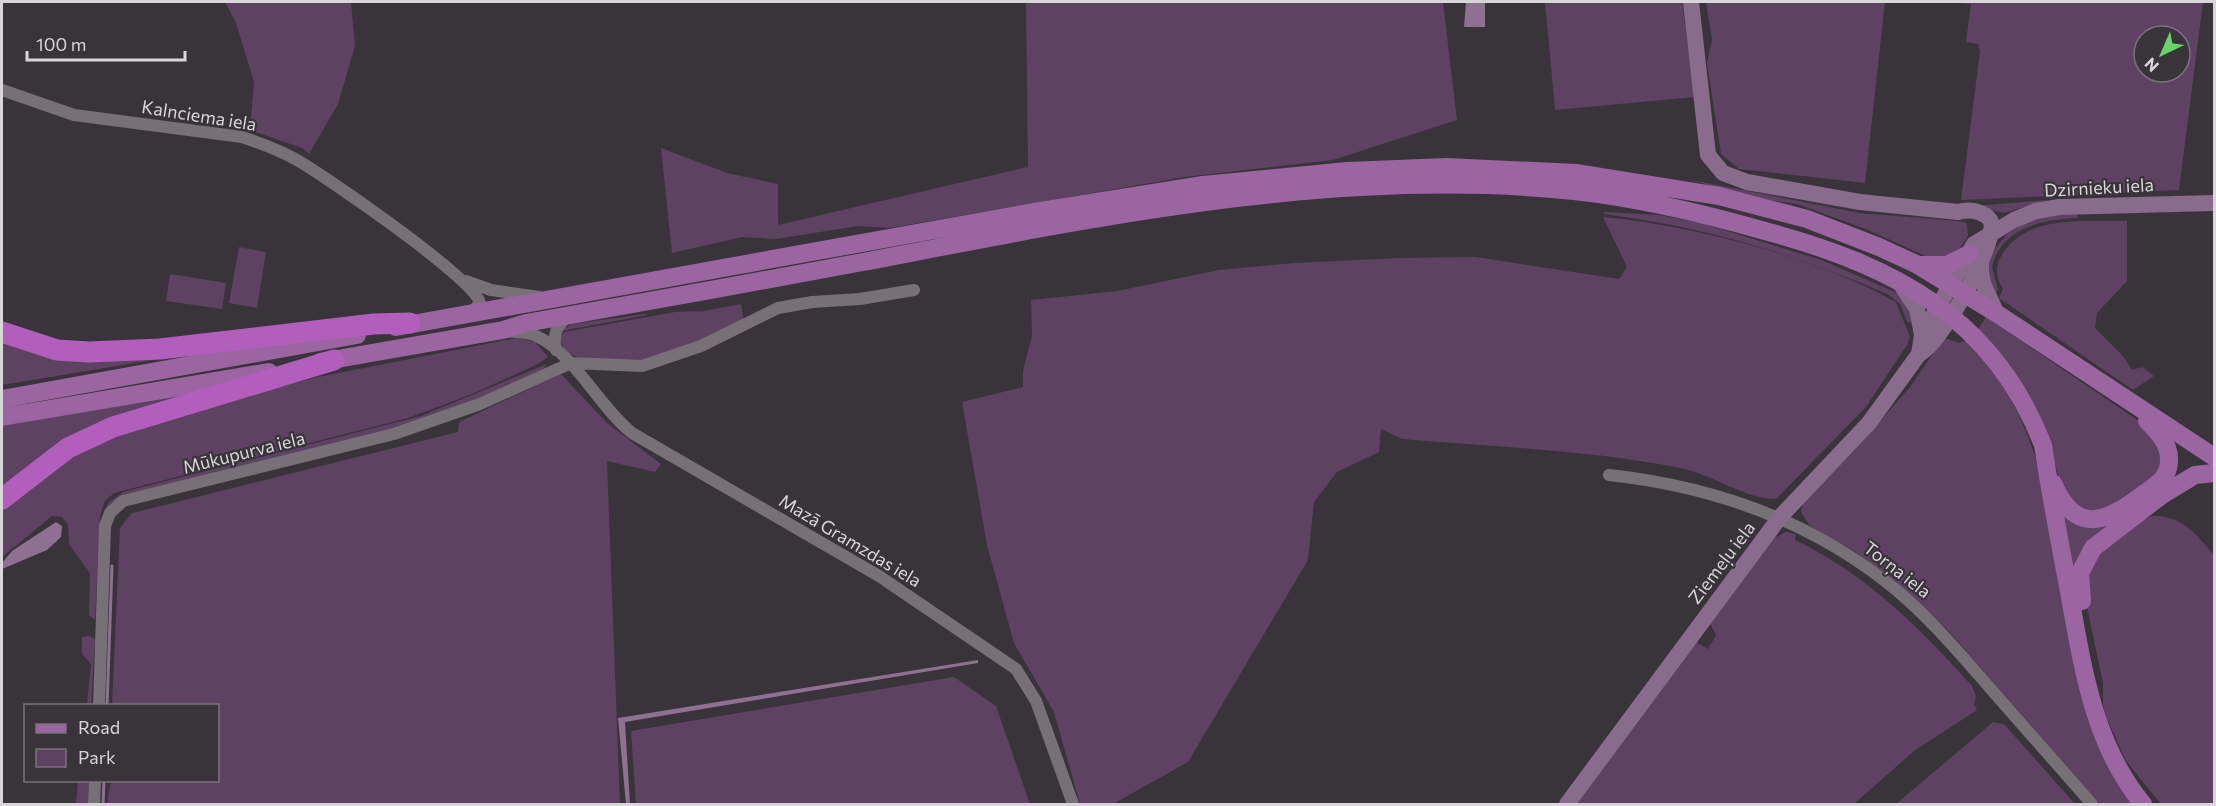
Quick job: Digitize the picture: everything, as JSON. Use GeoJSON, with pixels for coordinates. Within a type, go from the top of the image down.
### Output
{"type":"FeatureCollection","features":[{"type":"Feature","properties":{"kind":"highway"},"geometry":{"type":"LineString","coordinates":[[2,332],[57,350],[89,352],[160,349],[364,325],[410,323]]}},
{"type":"Feature","properties":{"kind":"highway"},"geometry":{"type":"LineString","coordinates":[[2,499],[68,448],[113,427],[334,360]]}},
{"type":"Feature","properties":{"kind":"main road"},"geometry":{"type":"LineString","coordinates":[[2,399],[410,323],[1039,211],[1203,185],[1347,171],[1446,166],[1576,173],[1719,196],[1807,219],[1916,264],[1996,313],[2214,457]]}},
{"type":"Feature","properties":{"kind":"main road"},"geometry":{"type":"LineString","coordinates":[[2,417],[503,330],[570,315],[1097,219],[1271,196],[1408,186],[1544,189],[1659,203],[1787,237],[1899,281],[1945,310],[1993,359],[2020,397],[2043,446],[2085,676],[2112,758],[2143,804]]}},
{"type":"Feature","properties":{"kind":"main road"},"geometry":{"type":"LineString","coordinates":[[1916,264],[1947,265],[1975,259]]}},
{"type":"Feature","properties":{"kind":"main road"},"geometry":{"type":"LineString","coordinates":[[2046,465],[2059,498],[2076,514],[2086,519],[2097,520],[2112,516],[2162,480],[2169,460],[2166,446],[2160,434],[2131,403]]}},
{"type":"Feature","properties":{"kind":"main road"},"geometry":{"type":"LineString","coordinates":[[2093,703],[2095,676],[2079,585],[2080,573],[2086,556],[2113,531],[2162,495],[2195,475],[2214,473]]}},
{"type":"Feature","properties":{"kind":"street"},"geometry":{"type":"LineString","coordinates":[[1691,2],[1708,155],[1723,173],[1747,182],[1860,202],[1958,212],[1972,218],[1992,235]]}},
{"type":"Feature","properties":{"kind":"street","name":"Kalnciema iela"},"geometry":{"type":"LineString","coordinates":[[2,90],[74,115],[242,137],[297,160],[344,190],[462,279],[479,298],[480,303],[472,312]]}},
{"type":"Feature","properties":{"kind":"street","name":"Dzirnieku iela"},"geometry":{"type":"LineString","coordinates":[[1945,310],[1975,259],[1981,238],[1992,235],[2014,220],[2036,211],[2059,207],[2214,203]]}},
{"type":"Feature","properties":{"kind":"street"},"geometry":{"type":"LineString","coordinates":[[1975,259],[1983,289],[1993,302],[1996,313]]}},
{"type":"Feature","properties":{"kind":"street","name":"Kalnciema iela"},"geometry":{"type":"LineString","coordinates":[[462,279],[491,290],[551,298]]}},
{"type":"Feature","properties":{"kind":"street"},"geometry":{"type":"LineString","coordinates":[[1899,281],[1917,309],[1922,335]]}},
{"type":"Feature","properties":{"kind":"street"},"geometry":{"type":"LineString","coordinates":[[570,363],[642,366],[701,346],[778,308],[812,302],[860,299],[914,290]]}},
{"type":"Feature","properties":{"kind":"street","name":"Ziemeļu iela"},"geometry":{"type":"LineString","coordinates":[[1919,354],[1922,335],[1945,310]]}},
{"type":"Feature","properties":{"kind":"street","name":"Ziemeļu iela"},"geometry":{"type":"LineString","coordinates":[[1567,804],[1780,517],[1869,423],[1919,354],[1928,348],[1945,310]]}},
{"type":"Feature","properties":{"kind":"street"},"geometry":{"type":"LineString","coordinates":[[556,350],[554,334],[559,325],[570,315]]}},
{"type":"Feature","properties":{"kind":"street","name":"Mazā Gramzdas iela"},"geometry":{"type":"LineString","coordinates":[[503,330],[534,335],[556,350],[570,363],[602,404],[632,433],[879,576],[1016,669],[1036,701],[1073,804]]}},
{"type":"Feature","properties":{"kind":"street","name":"Mūkupurva iela"},"geometry":{"type":"LineString","coordinates":[[99,704],[105,526],[110,513],[118,504],[438,421],[570,363]]}},
{"type":"Feature","properties":{"kind":"street","name":"Torņa iela"},"geometry":{"type":"LineString","coordinates":[[1609,475],[1684,486],[1725,497],[1780,517],[1853,557],[1922,612],[2092,804]]}},
{"type":"Feature","properties":{"kind":"street"},"geometry":{"type":"LineString","coordinates":[[94,804],[95,782]]}},
{"type":"Feature","properties":{"kind":"green space"},"geometry":{"type":"Polygon","coordinates":[[[225,2],[351,2],[355,46],[338,104],[309,154],[302,148],[250,130],[254,82],[236,23],[225,2]]]}},
{"type":"Feature","properties":{"kind":"green space"},"geometry":{"type":"Polygon","coordinates":[[[1026,2],[1443,2],[1457,120],[1333,160],[1185,177],[890,228],[858,226],[776,239],[742,237],[672,253],[661,148],[727,173],[778,184],[778,225],[1028,167],[1026,2]]]}},
{"type":"Feature","properties":{"kind":"green space"},"geometry":{"type":"Polygon","coordinates":[[[1545,2],[1682,2],[1695,97],[1555,110],[1545,2]]]}},
{"type":"Feature","properties":{"kind":"green space"},"geometry":{"type":"Polygon","coordinates":[[[1706,2],[1885,2],[1865,183],[1739,169],[1721,154],[1707,63],[1712,40],[1706,2]]]}},
{"type":"Feature","properties":{"kind":"green space"},"geometry":{"type":"Polygon","coordinates":[[[1951,2],[2203,2],[2179,190],[1961,200],[1980,52],[1978,44],[1966,42],[1971,4],[1951,2]]]}},
{"type":"Feature","properties":{"kind":"green space"},"geometry":{"type":"Polygon","coordinates":[[[1686,179],[1860,213],[1958,221],[1967,223],[1968,236],[1954,257],[1930,258],[1866,229],[1797,204],[1766,200],[1686,179]]]}},
{"type":"Feature","properties":{"kind":"green space"},"geometry":{"type":"Polygon","coordinates":[[[2049,200],[2004,213],[1974,206],[2049,200]]]}},
{"type":"Feature","properties":{"kind":"green space"},"geometry":{"type":"Polygon","coordinates":[[[1604,212],[1659,215],[1705,224],[1821,260],[1902,295],[1918,323],[1907,322],[1900,304],[1889,295],[1819,267],[1750,244],[1678,226],[1604,214],[1604,212]]]}},
{"type":"Feature","properties":{"kind":"green space"},"geometry":{"type":"Polygon","coordinates":[[[2077,213],[2077,218],[2051,221],[2025,228],[2004,243],[1992,267],[1998,289],[1995,295],[1987,267],[1994,250],[2007,234],[2034,218],[2077,213]]]}},
{"type":"Feature","properties":{"kind":"green space"},"geometry":{"type":"Polygon","coordinates":[[[1603,217],[1639,221],[1715,236],[1754,246],[1829,271],[1896,302],[1910,337],[1907,345],[1866,407],[1776,499],[1752,495],[1704,475],[1680,468],[1576,453],[1402,439],[1381,429],[1379,452],[1337,472],[1314,502],[1308,560],[1188,762],[1113,804],[1080,804],[1054,712],[1014,643],[987,545],[962,402],[1023,387],[1023,371],[1032,336],[1031,300],[1117,291],[1219,270],[1295,263],[1398,258],[1476,257],[1619,279],[1627,267],[1603,217]]]}},
{"type":"Feature","properties":{"kind":"green space"},"geometry":{"type":"Polygon","coordinates":[[[2127,221],[2127,281],[2097,313],[2095,328],[2123,356],[2132,370],[2142,367],[2154,376],[2133,390],[1999,298],[2003,289],[1997,274],[1999,260],[2005,250],[2016,238],[2030,230],[2061,222],[2127,221]]]}},
{"type":"Feature","properties":{"kind":"green space"},"geometry":{"type":"Polygon","coordinates":[[[239,247],[266,252],[257,308],[229,303],[239,247]]]}},
{"type":"Feature","properties":{"kind":"green space"},"geometry":{"type":"Polygon","coordinates":[[[170,274],[226,283],[222,309],[166,301],[170,274]]]}},
{"type":"Feature","properties":{"kind":"green space"},"geometry":{"type":"Polygon","coordinates":[[[741,304],[744,322],[653,358],[608,363],[586,360],[565,351],[559,338],[564,332],[675,312],[704,311],[741,304]]]}},
{"type":"Feature","properties":{"kind":"green space"},"geometry":{"type":"Polygon","coordinates":[[[647,315],[561,331],[572,324],[647,315]]]}},
{"type":"Feature","properties":{"kind":"green space"},"geometry":{"type":"Polygon","coordinates":[[[1986,317],[2149,428],[2159,440],[2162,470],[2110,512],[2076,509],[2062,490],[2049,440],[2037,409],[1977,331],[1986,317]]]}},
{"type":"Feature","properties":{"kind":"green space"},"geometry":{"type":"Polygon","coordinates":[[[517,338],[535,342],[548,357],[538,364],[472,394],[408,418],[114,493],[105,501],[100,515],[95,620],[89,615],[90,573],[69,544],[68,525],[62,517],[52,516],[2,557],[2,507],[91,444],[226,401],[318,377],[517,338]]]}},
{"type":"Feature","properties":{"kind":"green space"},"geometry":{"type":"Polygon","coordinates":[[[1944,338],[1959,343],[1968,339],[2008,394],[2029,438],[2102,751],[2113,776],[2133,804],[2100,804],[1946,628],[1884,573],[1853,550],[1810,526],[1801,512],[1803,501],[1853,452],[1910,387],[1944,338]]]}},
{"type":"Feature","properties":{"kind":"green space"},"geometry":{"type":"Polygon","coordinates":[[[2,341],[201,352],[2,385],[2,341]]]}},
{"type":"Feature","properties":{"kind":"green space"},"geometry":{"type":"Polygon","coordinates":[[[547,364],[543,369],[481,398],[400,427],[123,496],[111,503],[103,517],[108,503],[123,492],[421,416],[547,364]]]}},
{"type":"Feature","properties":{"kind":"green space"},"geometry":{"type":"Polygon","coordinates":[[[561,374],[607,423],[661,464],[655,472],[607,461],[620,804],[107,804],[111,782],[219,782],[219,704],[112,704],[120,528],[132,513],[458,432],[459,422],[561,374]]]}},
{"type":"Feature","properties":{"kind":"green space"},"geometry":{"type":"Polygon","coordinates":[[[210,388],[57,444],[2,487],[2,426],[210,388]]]}},
{"type":"Feature","properties":{"kind":"green space"},"geometry":{"type":"Polygon","coordinates":[[[2061,511],[2114,520],[2081,553],[2072,568],[2061,511]]]}},
{"type":"Feature","properties":{"kind":"green space"},"geometry":{"type":"Polygon","coordinates":[[[2151,516],[2162,516],[2180,522],[2194,533],[2214,555],[2214,804],[2161,804],[2126,761],[2103,705],[2103,683],[2084,593],[2088,563],[2117,534],[2151,516]]]}},
{"type":"Feature","properties":{"kind":"green space"},"geometry":{"type":"Polygon","coordinates":[[[1786,532],[1796,534],[1795,540],[1845,569],[1912,623],[1972,686],[1976,696],[1974,705],[1977,709],[1914,751],[1854,804],[1575,804],[1696,642],[1708,649],[1716,635],[1710,623],[1774,538],[1786,532]]]}},
{"type":"Feature","properties":{"kind":"green space"},"geometry":{"type":"Polygon","coordinates":[[[89,636],[95,639],[91,704],[87,704],[91,664],[82,654],[82,637],[89,636]]]}},
{"type":"Feature","properties":{"kind":"green space"},"geometry":{"type":"Polygon","coordinates":[[[954,677],[996,706],[1030,804],[636,804],[631,731],[954,677]]]}},
{"type":"Feature","properties":{"kind":"green space"},"geometry":{"type":"Polygon","coordinates":[[[1993,722],[2004,724],[2075,804],[1896,804],[1993,722]]]}},
{"type":"Feature","properties":{"kind":"green space"},"geometry":{"type":"Polygon","coordinates":[[[78,782],[89,782],[88,804],[76,804],[78,782]]]}},
{"type":"Feature","properties":{"kind":"shaded area"},"geometry":{"type":"Polygon","coordinates":[[[1466,2],[1485,2],[1485,27],[1464,27],[1466,2]]]}},
{"type":"Feature","properties":{"kind":"shaded area"},"geometry":{"type":"Polygon","coordinates":[[[56,522],[62,526],[61,537],[47,550],[2,569],[2,563],[12,551],[56,522]]]}},
{"type":"Feature","properties":{"kind":"shaded area"},"geometry":{"type":"Polygon","coordinates":[[[978,660],[978,663],[625,722],[630,804],[626,804],[618,718],[978,660]]]}},
{"type":"Feature","properties":{"kind":"waterway"},"geometry":{"type":"LineString","coordinates":[[107,704],[112,566]]}},
{"type":"Feature","properties":{"kind":"waterway"},"geometry":{"type":"LineString","coordinates":[[103,804],[104,782]]}}]}
